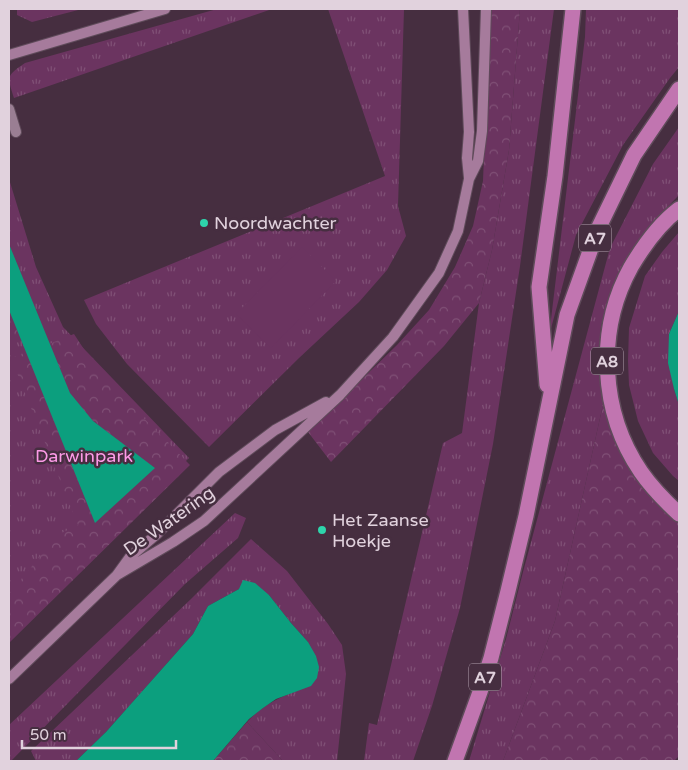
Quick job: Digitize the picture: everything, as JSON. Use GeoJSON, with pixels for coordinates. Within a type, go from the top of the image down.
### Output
{"type":"FeatureCollection","features":[{"type":"Feature","properties":{"kind":"highway","name":"A7"},"geometry":{"type":"LineString","coordinates":[[548,403],[539,287],[555,176],[573,9]]}},
{"type":"Feature","properties":{"kind":"highway","name":"A7"},"geometry":{"type":"LineString","coordinates":[[455,761],[491,658],[526,516],[567,315],[598,229],[634,155],[679,89]]}},
{"type":"Feature","properties":{"kind":"highway","name":"A8"},"geometry":{"type":"LineString","coordinates":[[679,209],[660,225],[648,240],[628,273],[613,311],[607,350],[609,390],[620,431],[640,471],[653,488],[679,514]]}},
{"type":"Feature","properties":{"kind":"main road"},"geometry":{"type":"LineString","coordinates":[[9,55],[165,9]]}},
{"type":"Feature","properties":{"kind":"main road"},"geometry":{"type":"LineString","coordinates":[[463,9],[469,132],[467,158],[469,179]]}},
{"type":"Feature","properties":{"kind":"main road"},"geometry":{"type":"LineString","coordinates":[[340,395],[393,337],[439,273],[458,231],[469,179],[478,160],[482,131],[486,9]]}},
{"type":"Feature","properties":{"kind":"main road","name":"De Watering"},"geometry":{"type":"LineString","coordinates":[[9,679],[117,575],[130,557],[157,534],[219,472],[275,430],[340,395]]}},
{"type":"Feature","properties":{"kind":"main road","name":"De Watering"},"geometry":{"type":"LineString","coordinates":[[117,575],[204,521],[340,395]]}},
{"type":"Feature","properties":{"kind":"street"},"geometry":{"type":"LineString","coordinates":[[9,109],[16,132]]}},
{"type":"Feature","properties":{"kind":"green space"},"geometry":{"type":"Polygon","coordinates":[[[17,9],[82,9],[32,22],[17,15],[17,9]]]}},
{"type":"Feature","properties":{"kind":"green space"},"geometry":{"type":"Polygon","coordinates":[[[217,9],[272,9],[14,98],[9,81],[10,77],[14,71],[25,63],[217,9]]]}},
{"type":"Feature","properties":{"kind":"green space"},"geometry":{"type":"Polygon","coordinates":[[[328,9],[404,9],[398,206],[406,236],[387,270],[359,302],[209,447],[127,364],[96,324],[84,300],[385,176],[328,9]]]}},
{"type":"Feature","properties":{"kind":"green space"},"geometry":{"type":"Polygon","coordinates":[[[490,9],[520,9],[509,150],[492,250],[479,303],[444,346],[331,462],[308,432],[397,345],[429,310],[455,267],[473,226],[483,181],[490,9]]]}},
{"type":"Feature","properties":{"kind":"green space"},"geometry":{"type":"Polygon","coordinates":[[[520,9],[554,9],[520,266],[493,444],[460,608],[432,706],[413,761],[364,761],[369,723],[377,725],[443,443],[462,433],[479,303],[492,250],[509,150],[520,9]]]}},
{"type":"Feature","properties":{"kind":"green space"},"geometry":{"type":"Polygon","coordinates":[[[586,9],[679,9],[679,67],[623,145],[576,235],[549,336],[585,37],[586,9]]]}},
{"type":"Feature","properties":{"kind":"green space"},"geometry":{"type":"Polygon","coordinates":[[[679,127],[679,195],[653,222],[631,252],[613,286],[601,326],[598,362],[604,400],[555,621],[503,761],[469,761],[506,639],[610,248],[653,164],[679,127]]]}},
{"type":"Feature","properties":{"kind":"green space","name":"Darwinpark"},"geometry":{"type":"Polygon","coordinates":[[[9,179],[36,267],[63,327],[189,458],[9,635],[9,179]]]}},
{"type":"Feature","properties":{"kind":"green space"},"geometry":{"type":"Polygon","coordinates":[[[679,232],[679,311],[669,334],[674,389],[679,405],[679,481],[653,453],[638,421],[629,385],[628,361],[629,328],[645,276],[679,232]]]}},
{"type":"Feature","properties":{"kind":"green space"},"geometry":{"type":"Polygon","coordinates":[[[302,247],[336,281],[271,348],[236,314],[302,247]]]}},
{"type":"Feature","properties":{"kind":"green space"},"geometry":{"type":"Polygon","coordinates":[[[9,310],[19,336],[9,339],[9,310]]]}},
{"type":"Feature","properties":{"kind":"green space"},"geometry":{"type":"Polygon","coordinates":[[[74,334],[89,357],[123,397],[190,465],[9,643],[9,594],[46,549],[45,541],[78,525],[11,358],[26,352],[95,523],[155,468],[93,421],[69,393],[49,344],[74,334]]]}},
{"type":"Feature","properties":{"kind":"green space"},"geometry":{"type":"Polygon","coordinates":[[[604,400],[679,522],[679,756],[674,761],[503,761],[555,621],[604,400]]]}},
{"type":"Feature","properties":{"kind":"green space"},"geometry":{"type":"Polygon","coordinates":[[[235,513],[246,518],[238,538],[185,584],[9,761],[9,725],[235,513]]]}},
{"type":"Feature","properties":{"kind":"green space"},"geometry":{"type":"Polygon","coordinates":[[[251,539],[287,571],[342,645],[346,674],[337,761],[283,761],[247,722],[268,704],[311,685],[308,642],[269,595],[239,589],[208,606],[193,634],[106,732],[76,761],[36,761],[31,751],[191,599],[251,539]]]}},
{"type":"Feature","properties":{"kind":"green space"},"geometry":{"type":"Polygon","coordinates":[[[247,722],[283,761],[213,761],[247,722]]]}},
{"type":"Feature","properties":{"kind":"shaded area"},"geometry":{"type":"Polygon","coordinates":[[[9,244],[70,393],[93,421],[155,468],[95,523],[9,310],[9,244]]]}},
{"type":"Feature","properties":{"kind":"shaded area"},"geometry":{"type":"Polygon","coordinates":[[[679,311],[679,405],[668,363],[669,334],[679,311]]]}},
{"type":"Feature","properties":{"kind":"shaded area"},"geometry":{"type":"Polygon","coordinates":[[[243,580],[255,583],[269,595],[308,642],[316,656],[319,667],[317,678],[311,686],[276,699],[263,708],[249,719],[213,761],[76,761],[106,732],[193,634],[208,606],[239,589],[243,580]]]}},
{"type":"Feature","properties":{"kind":"place","name":"Noordwachter"},"geometry":{"type":"Point","coordinates":[204,223]}},
{"type":"Feature","properties":{"kind":"place","name":"Het Zaanse Hoekje"},"geometry":{"type":"Point","coordinates":[322,530]}}]}
